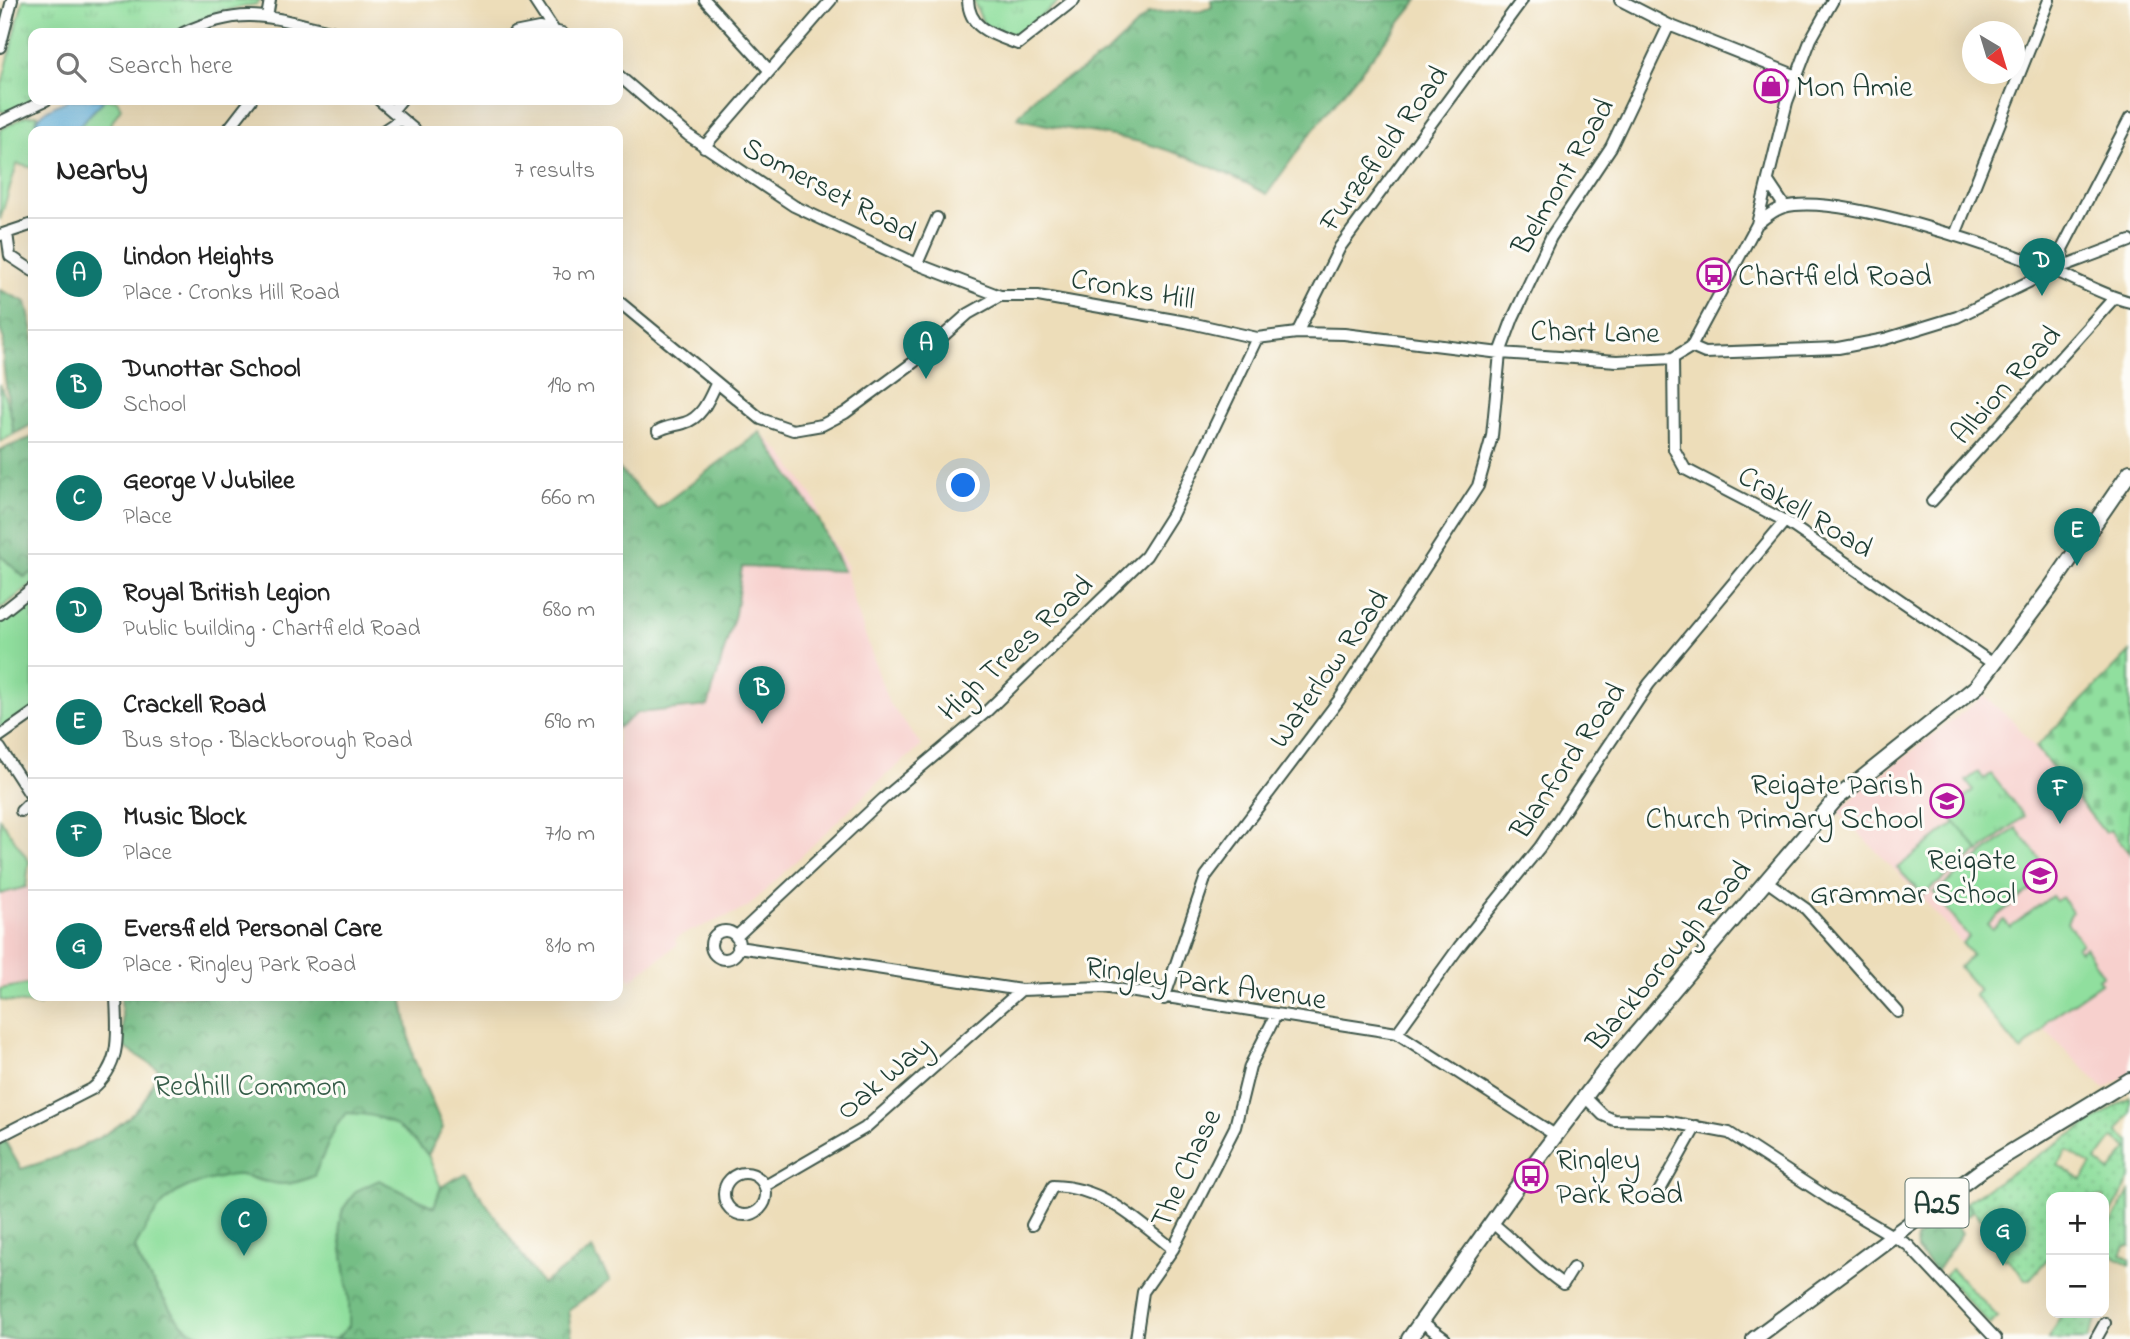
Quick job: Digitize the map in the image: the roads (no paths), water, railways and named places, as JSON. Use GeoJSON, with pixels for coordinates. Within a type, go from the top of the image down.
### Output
{"type":"FeatureCollection","features":[{"type":"Feature","properties":{"kind":"main road","name":"Blackborough Road"},"geometry":{"type":"LineString","coordinates":[[1409,1339],[1555,1135],[1765,880],[1854,782],[1976,687],[2051,587],[2130,472]]}},
{"type":"Feature","properties":{"kind":"main road","name":"A25"},"geometry":{"type":"LineString","coordinates":[[1754,1339],[2007,1153],[2130,1080]]}},
{"type":"Feature","properties":{"kind":"street"},"geometry":{"type":"LineString","coordinates":[[0,47],[12,0]]}},
{"type":"Feature","properties":{"kind":"street"},"geometry":{"type":"LineString","coordinates":[[267,17],[270,0]]}},
{"type":"Feature","properties":{"kind":"street"},"geometry":{"type":"LineString","coordinates":[[534,0],[556,28]]}},
{"type":"Feature","properties":{"kind":"street"},"geometry":{"type":"LineString","coordinates":[[705,0],[769,70]]}},
{"type":"Feature","properties":{"kind":"street"},"geometry":{"type":"LineString","coordinates":[[704,148],[831,0]]}},
{"type":"Feature","properties":{"kind":"street"},"geometry":{"type":"LineString","coordinates":[[968,0],[969,10],[979,29],[1018,44],[1074,0]]}},
{"type":"Feature","properties":{"kind":"street","name":"Furzefield Road"},"geometry":{"type":"LineString","coordinates":[[1297,333],[1340,247],[1521,0]]}},
{"type":"Feature","properties":{"kind":"street"},"geometry":{"type":"LineString","coordinates":[[1620,0],[1669,25],[1797,76]]}},
{"type":"Feature","properties":{"kind":"street"},"geometry":{"type":"LineString","coordinates":[[1821,0],[1826,15]]}},
{"type":"Feature","properties":{"kind":"street","name":"Chart Lane"},"geometry":{"type":"LineString","coordinates":[[1257,338],[1297,333],[1358,336],[1500,353],[1617,361],[1673,358],[1691,347],[1756,224],[1797,76],[1811,39],[1833,0]]}},
{"type":"Feature","properties":{"kind":"street"},"geometry":{"type":"LineString","coordinates":[[1955,235],[2049,0]]}},
{"type":"Feature","properties":{"kind":"street"},"geometry":{"type":"LineString","coordinates":[[197,28],[235,15],[267,17],[305,28]]}},
{"type":"Feature","properties":{"kind":"street","name":"Belmont Road"},"geometry":{"type":"LineString","coordinates":[[1500,353],[1545,249],[1611,147],[1669,25]]}},
{"type":"Feature","properties":{"kind":"street","name":"Somerset Road"},"geometry":{"type":"LineString","coordinates":[[623,79],[704,148],[794,205],[917,264],[1000,296]]}},
{"type":"Feature","properties":{"kind":"street"},"geometry":{"type":"LineString","coordinates":[[0,122],[36,105]]}},
{"type":"Feature","properties":{"kind":"street"},"geometry":{"type":"LineString","coordinates":[[231,126],[247,105]]}},
{"type":"Feature","properties":{"kind":"street"},"geometry":{"type":"LineString","coordinates":[[385,105],[410,126]]}},
{"type":"Feature","properties":{"kind":"street"},"geometry":{"type":"LineString","coordinates":[[392,111],[397,105]]}},
{"type":"Feature","properties":{"kind":"street"},"geometry":{"type":"LineString","coordinates":[[2058,268],[2062,249],[2130,118]]}},
{"type":"Feature","properties":{"kind":"street"},"geometry":{"type":"LineString","coordinates":[[390,126],[401,119]]}},
{"type":"Feature","properties":{"kind":"street"},"geometry":{"type":"LineString","coordinates":[[1769,183],[1785,207]]}},
{"type":"Feature","properties":{"kind":"street"},"geometry":{"type":"LineString","coordinates":[[1756,224],[1785,207],[1803,205],[1857,211],[1955,235],[2058,268],[2113,298],[2130,302]]}},
{"type":"Feature","properties":{"kind":"street"},"geometry":{"type":"LineString","coordinates":[[917,264],[937,218]]}},
{"type":"Feature","properties":{"kind":"street"},"geometry":{"type":"LineString","coordinates":[[28,226],[4,234],[10,256],[28,268]]}},
{"type":"Feature","properties":{"kind":"street"},"geometry":{"type":"LineString","coordinates":[[1691,347],[1705,353],[1838,348],[1885,339],[1957,317],[2058,268],[2130,241]]}},
{"type":"Feature","properties":{"kind":"street"},"geometry":{"type":"LineString","coordinates":[[623,306],[761,419],[793,430],[822,425],[845,413],[914,362],[968,314],[1000,296]]}},
{"type":"Feature","properties":{"kind":"street","name":"Cronks Hill"},"geometry":{"type":"LineString","coordinates":[[1000,296],[1038,296],[1186,322],[1257,338]]}},
{"type":"Feature","properties":{"kind":"street","name":"Albion Road"},"geometry":{"type":"LineString","coordinates":[[1932,501],[2113,298]]}},
{"type":"Feature","properties":{"kind":"street","name":"High Trees Road"},"geometry":{"type":"LineString","coordinates":[[737,942],[883,799],[986,712],[1146,556],[1172,515],[1257,338]]}},
{"type":"Feature","properties":{"kind":"street","name":"Waterlow Road"},"geometry":{"type":"LineString","coordinates":[[1164,999],[1206,876],[1339,700],[1478,486],[1492,436],[1500,353]]}},
{"type":"Feature","properties":{"kind":"street","name":"Crakell Road"},"geometry":{"type":"LineString","coordinates":[[1673,358],[1674,449],[1685,469],[1785,521],[1992,663]]}},
{"type":"Feature","properties":{"kind":"street"},"geometry":{"type":"LineString","coordinates":[[658,431],[675,423],[684,424],[703,411],[716,384]]}},
{"type":"Feature","properties":{"kind":"street","name":"Blanford Road"},"geometry":{"type":"LineString","coordinates":[[1397,1033],[1459,947],[1540,847],[1648,684],[1785,521]]}},
{"type":"Feature","properties":{"kind":"street"},"geometry":{"type":"LineString","coordinates":[[0,614],[28,592]]}},
{"type":"Feature","properties":{"kind":"street"},"geometry":{"type":"LineString","coordinates":[[0,736],[28,716]]}},
{"type":"Feature","properties":{"kind":"street"},"geometry":{"type":"LineString","coordinates":[[0,748],[28,792]]}},
{"type":"Feature","properties":{"kind":"street"},"geometry":{"type":"LineString","coordinates":[[21,811],[28,805]]}},
{"type":"Feature","properties":{"kind":"street"},"geometry":{"type":"LineString","coordinates":[[1765,880],[1806,909],[1898,1012]]}},
{"type":"Feature","properties":{"kind":"street","name":"Ringley Park Avenue"},"geometry":{"type":"LineString","coordinates":[[737,942],[1021,990],[1103,987],[1164,999],[1397,1033],[1555,1135]]}},
{"type":"Feature","properties":{"kind":"street","name":"Oak Way"},"geometry":{"type":"LineString","coordinates":[[765,1186],[865,1128],[1021,990]]}},
{"type":"Feature","properties":{"kind":"street"},"geometry":{"type":"LineString","coordinates":[[0,1136],[92,1089],[105,1079],[117,1051],[116,1001]]}},
{"type":"Feature","properties":{"kind":"street","name":"The Chase"},"geometry":{"type":"LineString","coordinates":[[1136,1339],[1143,1292],[1173,1249],[1235,1128],[1251,1066],[1276,1015]]}},
{"type":"Feature","properties":{"kind":"street"},"geometry":{"type":"LineString","coordinates":[[1585,1097],[1603,1115],[1614,1121],[1664,1121],[1729,1133],[1915,1251],[1996,1339]]}},
{"type":"Feature","properties":{"kind":"street"},"geometry":{"type":"LineString","coordinates":[[1656,1197],[1696,1126]]}},
{"type":"Feature","properties":{"kind":"street"},"geometry":{"type":"LineString","coordinates":[[750,1173],[765,1186],[766,1200],[755,1213],[737,1214],[726,1205],[724,1191],[736,1175],[750,1173]]}},
{"type":"Feature","properties":{"kind":"street"},"geometry":{"type":"LineString","coordinates":[[1032,1225],[1053,1186],[1075,1186],[1110,1200],[1173,1249]]}},
{"type":"Feature","properties":{"kind":"street"},"geometry":{"type":"LineString","coordinates":[[1492,1223],[1511,1237],[1539,1268],[1563,1284],[1573,1268]]}},
{"type":"Feature","properties":{"kind":"street"},"geometry":{"type":"LineString","coordinates":[[1422,1322],[1445,1339]]}},
{"type":"Feature","properties":{"kind":"street"},"geometry":{"type":"LineString","coordinates":[[2096,1339],[2105,1323]]}},
{"type":"Feature","properties":{"kind":"water"},"geometry":{"type":"Polygon","coordinates":[[[57,105],[99,105],[79,126],[36,126],[44,112],[57,105]]]}},
{"type":"Feature","properties":{"kind":"place","name":"Mon Amie"},"geometry":{"type":"Point","coordinates":[1771,86]}},
{"type":"Feature","properties":{"kind":"place","name":"Chartfield Road"},"geometry":{"type":"Point","coordinates":[1714,275]}},
{"type":"Feature","properties":{"kind":"place","name":"Royal British Legion"},"geometry":{"type":"Point","coordinates":[2042,296]}},
{"type":"Feature","properties":{"kind":"place","name":"Lindon Heights"},"geometry":{"type":"Point","coordinates":[926,379]}},
{"type":"Feature","properties":{"kind":"place","name":"Crackell Road"},"geometry":{"type":"Point","coordinates":[2077,566]}},
{"type":"Feature","properties":{"kind":"place","name":"Dunottar School"},"geometry":{"type":"Point","coordinates":[762,724]}},
{"type":"Feature","properties":{"kind":"place","name":"Reigate Parish Church Primary School"},"geometry":{"type":"Point","coordinates":[1947,801]}},
{"type":"Feature","properties":{"kind":"place","name":"Music Block"},"geometry":{"type":"Point","coordinates":[2060,824]}},
{"type":"Feature","properties":{"kind":"place","name":"Reigate Grammar School"},"geometry":{"type":"Point","coordinates":[2040,876]}},
{"type":"Feature","properties":{"kind":"place","name":"Ringley Park Road"},"geometry":{"type":"Point","coordinates":[1531,1176]}},
{"type":"Feature","properties":{"kind":"place","name":"George V Jubilee"},"geometry":{"type":"Point","coordinates":[244,1256]}},
{"type":"Feature","properties":{"kind":"place","name":"Eversfield Personal Care"},"geometry":{"type":"Point","coordinates":[2003,1266]}},
{"type":"Feature","properties":{"kind":"park label","name":"Redhill Common"},"geometry":{"type":"Point","coordinates":[250,1085]}}]}
